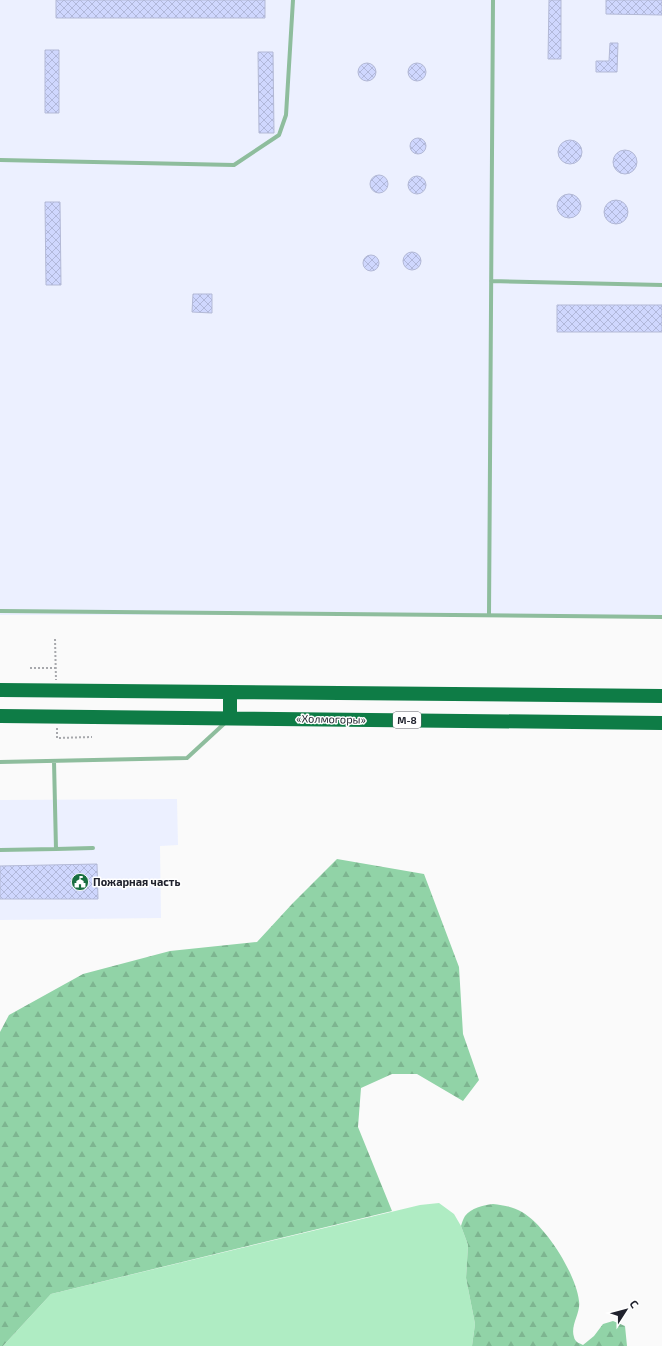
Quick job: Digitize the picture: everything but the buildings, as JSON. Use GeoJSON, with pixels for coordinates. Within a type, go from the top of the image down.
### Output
{"type":"FeatureCollection","features":[{"type":"Feature","properties":{"kind":"highway"},"geometry":{"type":"LineString","coordinates":[[0,690],[662,696]]}},
{"type":"Feature","properties":{"kind":"highway"},"geometry":{"type":"LineString","coordinates":[[230,692],[230,718]]}},
{"type":"Feature","properties":{"kind":"highway","name":"«Холмогоры»"},"geometry":{"type":"LineString","coordinates":[[0,716],[662,723]]}},
{"type":"Feature","properties":{"kind":"lane"},"geometry":{"type":"LineString","coordinates":[[0,160],[234,165],[279,135],[286,115],[293,0]]}},
{"type":"Feature","properties":{"kind":"lane"},"geometry":{"type":"LineString","coordinates":[[489,615],[493,0]]}},
{"type":"Feature","properties":{"kind":"lane"},"geometry":{"type":"LineString","coordinates":[[491,281],[662,285]]}},
{"type":"Feature","properties":{"kind":"lane"},"geometry":{"type":"LineString","coordinates":[[0,611],[662,617]]}},
{"type":"Feature","properties":{"kind":"lane"},"geometry":{"type":"LineString","coordinates":[[0,762],[187,758],[230,718]]}},
{"type":"Feature","properties":{"kind":"lane"},"geometry":{"type":"LineString","coordinates":[[54,761],[56,849]]}},
{"type":"Feature","properties":{"kind":"lane"},"geometry":{"type":"LineString","coordinates":[[0,850],[93,848]]}},
{"type":"Feature","properties":{"kind":"path"},"geometry":{"type":"LineString","coordinates":[[30,668],[56,668]]}},
{"type":"Feature","properties":{"kind":"shaded area"},"geometry":{"type":"Polygon","coordinates":[[[0,0],[662,0],[662,615],[0,615],[0,0]]]}},
{"type":"Feature","properties":{"kind":"shaded area","name":"Пожарная часть"},"geometry":{"type":"Polygon","coordinates":[[[177,799],[178,845],[160,846],[161,918],[0,920],[0,800],[177,799]]]}},
{"type":"Feature","properties":{"kind":"green space"},"geometry":{"type":"Polygon","coordinates":[[[337,859],[424,874],[459,967],[463,1034],[479,1080],[463,1101],[417,1074],[392,1074],[361,1088],[358,1127],[392,1211],[51,1294],[3,1346],[0,1346],[0,1032],[9,1015],[83,974],[170,951],[257,942],[337,859]]]}},
{"type":"Feature","properties":{"kind":"green space"},"geometry":{"type":"Polygon","coordinates":[[[439,1203],[454,1214],[461,1226],[468,1245],[466,1278],[475,1324],[472,1346],[3,1346],[51,1294],[420,1205],[439,1203]]]}},
{"type":"Feature","properties":{"kind":"green space"},"geometry":{"type":"Polygon","coordinates":[[[493,1204],[508,1206],[522,1212],[531,1219],[550,1239],[566,1265],[577,1290],[579,1301],[573,1328],[576,1341],[583,1345],[594,1336],[603,1324],[613,1321],[625,1326],[627,1346],[472,1346],[475,1324],[466,1278],[468,1245],[461,1226],[465,1216],[470,1211],[481,1206],[493,1204]]]}},
{"type":"Feature","properties":{"kind":"place","name":"Пожарная часть"},"geometry":{"type":"Point","coordinates":[80,882]}}]}
